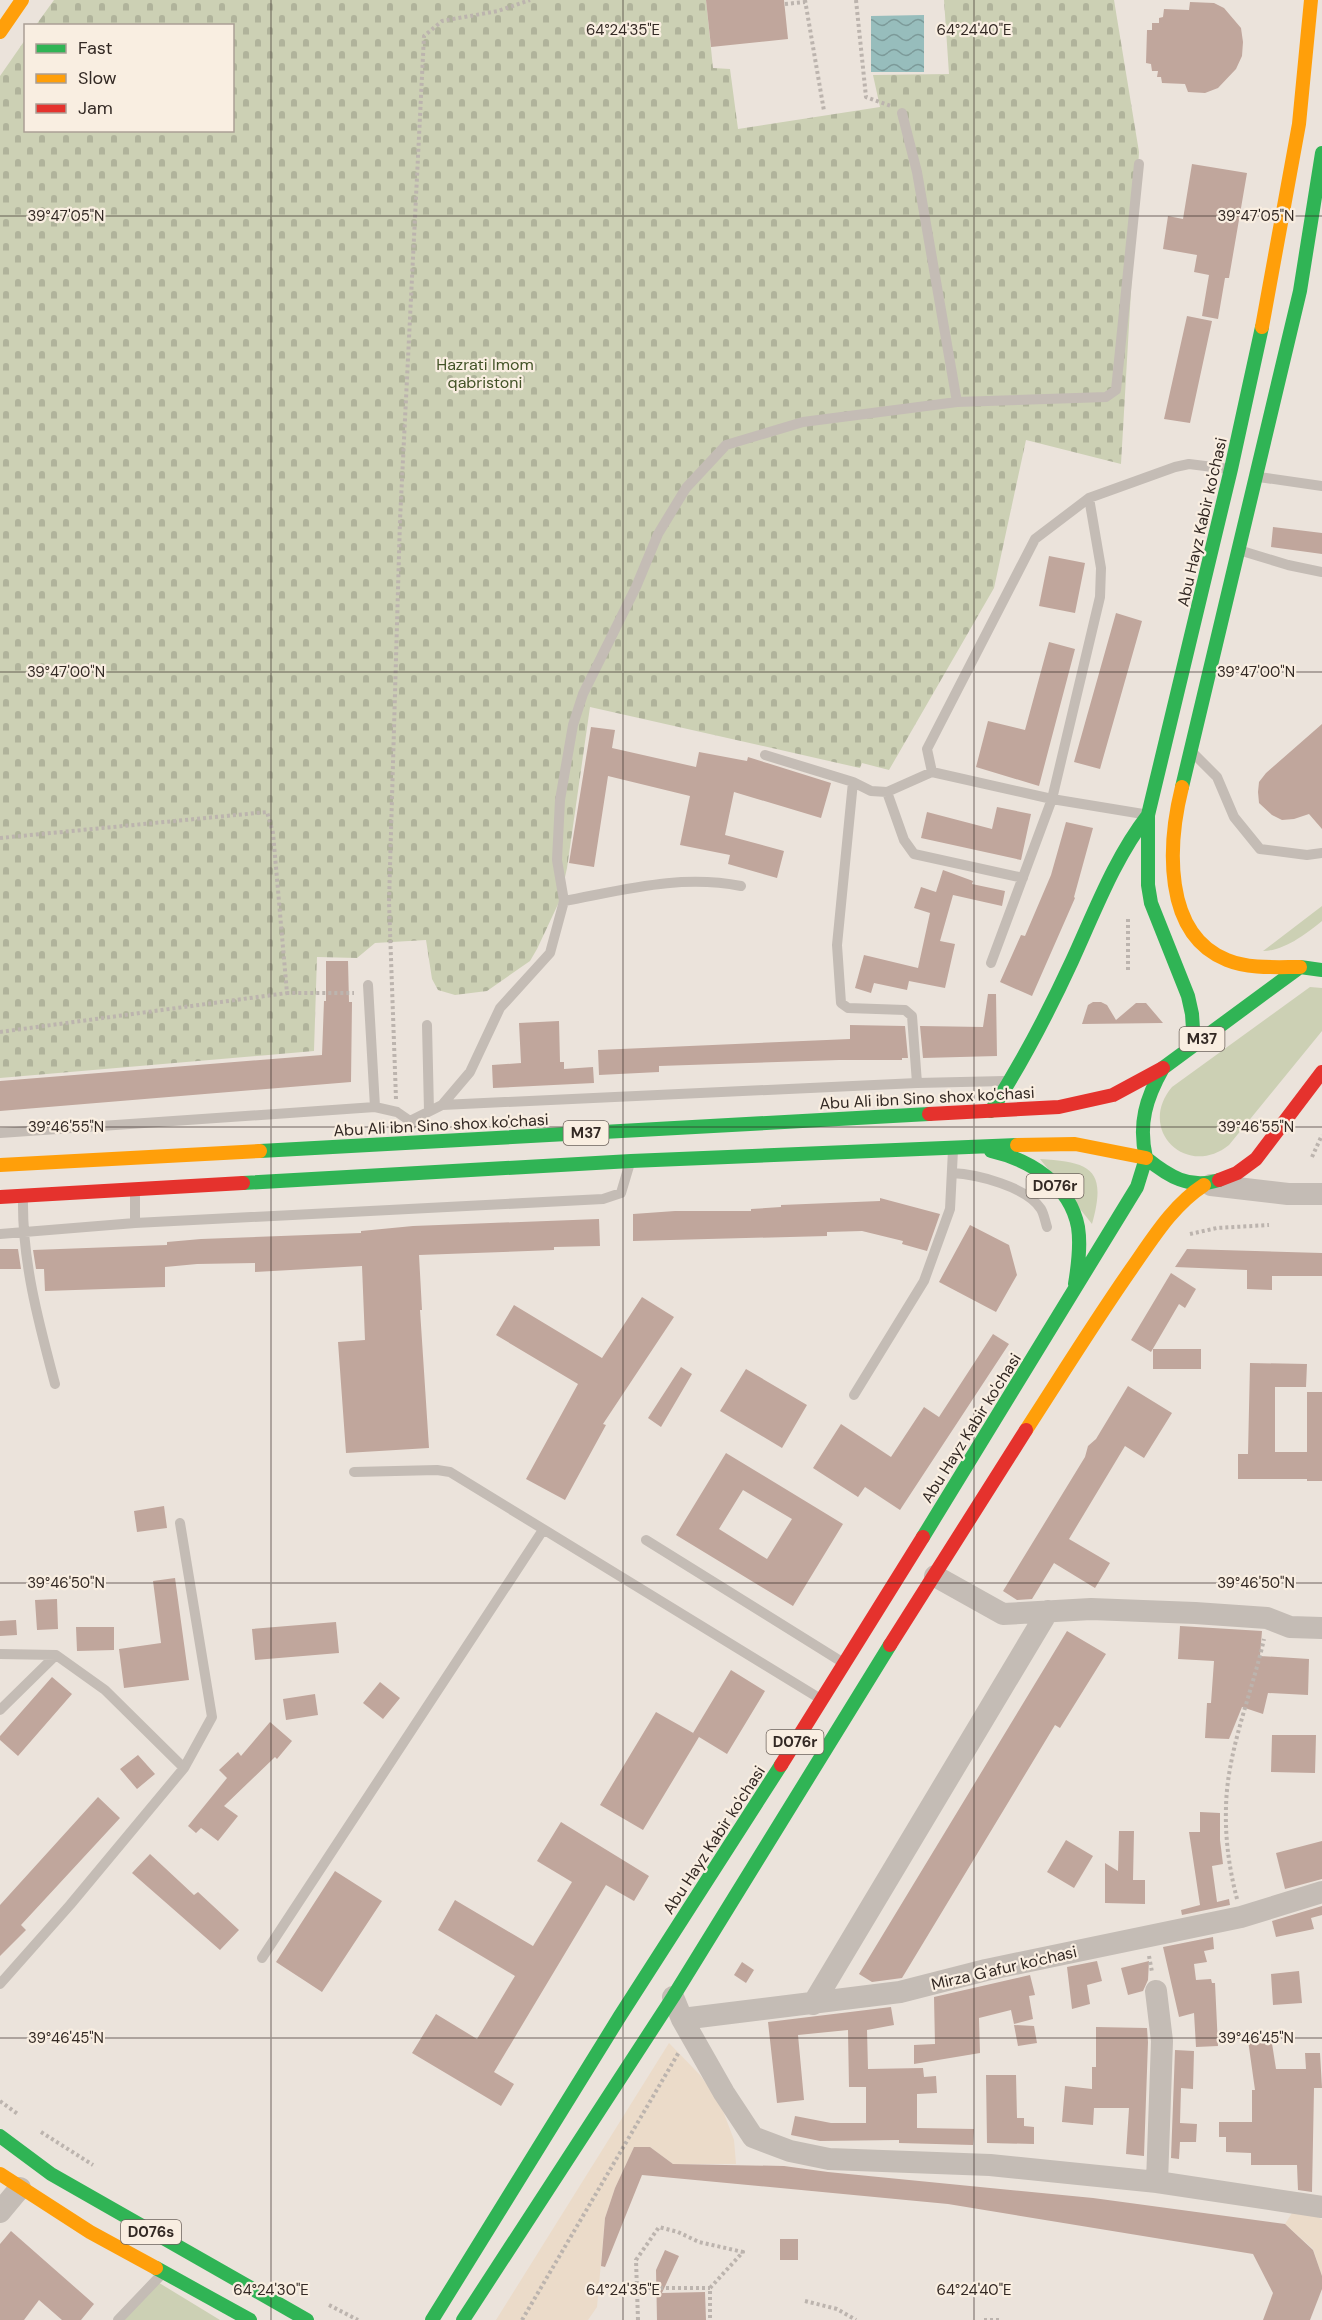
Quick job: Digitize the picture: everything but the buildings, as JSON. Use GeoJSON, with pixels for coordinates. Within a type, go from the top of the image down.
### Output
{"type":"FeatureCollection","features":[{"type":"Feature","properties":{"kind":"main road"},"geometry":{"type":"LineString","coordinates":[[0,32],[22,0]]}},
{"type":"Feature","properties":{"kind":"main road","name":"Abu Hayz Kabir ko'chasi"},"geometry":{"type":"LineString","coordinates":[[1194,1044],[1188,996],[1160,931],[1151,903],[1148,874],[1148,815],[1231,469],[1280,234],[1305,78],[1311,0]]}},
{"type":"Feature","properties":{"kind":"main road"},"geometry":{"type":"LineString","coordinates":[[1322,153],[1300,291],[1178,802],[1172,850],[1176,899],[1187,927],[1194,938],[1206,948],[1238,965],[1271,970],[1300,967],[1322,970]]}},
{"type":"Feature","properties":{"kind":"main road"},"geometry":{"type":"LineString","coordinates":[[991,1112],[1012,1081],[1039,1033],[1124,849],[1148,815]]}},
{"type":"Feature","properties":{"kind":"main road","name":"M37"},"geometry":{"type":"LineString","coordinates":[[1204,1185],[1184,1181],[1163,1172],[1146,1158],[1140,1133],[1142,1112],[1150,1089],[1163,1068],[1315,956]]}},
{"type":"Feature","properties":{"kind":"main road","name":"Abu Ali ibn Sino shox ko'chasi"},"geometry":{"type":"LineString","coordinates":[[0,1197],[135,1190],[414,1159],[1059,1107],[1099,1100],[1127,1089],[1163,1068]]}},
{"type":"Feature","properties":{"kind":"main road"},"geometry":{"type":"LineString","coordinates":[[1204,1185],[1244,1169],[1256,1159],[1322,1072]]}},
{"type":"Feature","properties":{"kind":"main road","name":"Abu Ali ibn Sino shox ko'chasi"},"geometry":{"type":"LineString","coordinates":[[0,1165],[414,1159],[631,1161],[954,1146],[1075,1144],[1146,1158]]}},
{"type":"Feature","properties":{"kind":"main road","name":"D076r"},"geometry":{"type":"LineString","coordinates":[[954,1146],[995,1152],[1018,1159],[1039,1170],[1058,1189],[1072,1208],[1078,1226],[1079,1252],[1074,1291]]}},
{"type":"Feature","properties":{"kind":"main road","name":"Abu Hayz Kabir ko'chasi"},"geometry":{"type":"LineString","coordinates":[[432,2320],[620,2016],[845,1664],[1137,1187],[1146,1158]]}},
{"type":"Feature","properties":{"kind":"main road","name":"D076r"},"geometry":{"type":"LineString","coordinates":[[464,2320],[673,1997],[1101,1313],[1167,1219],[1190,1194],[1204,1185]]}},
{"type":"Feature","properties":{"kind":"main road","name":"D076s"},"geometry":{"type":"LineString","coordinates":[[0,2136],[71,2186],[307,2320]]}},
{"type":"Feature","properties":{"kind":"main road","name":"D076s"},"geometry":{"type":"LineString","coordinates":[[0,2174],[90,2232],[250,2320]]}},
{"type":"Feature","properties":{"kind":"street"},"geometry":{"type":"LineString","coordinates":[[1194,628],[1208,624],[1220,633]]}},
{"type":"Feature","properties":{"kind":"street"},"geometry":{"type":"LineString","coordinates":[[1264,1147],[1271,1174],[1298,1193]]}},
{"type":"Feature","properties":{"kind":"street"},"geometry":{"type":"LineString","coordinates":[[1204,1185],[1322,1194]]}},
{"type":"Feature","properties":{"kind":"street"},"geometry":{"type":"LineString","coordinates":[[935,1576],[1003,1614],[1103,1609],[1267,1617],[1290,1627],[1322,1628]]}},
{"type":"Feature","properties":{"kind":"street"},"geometry":{"type":"LineString","coordinates":[[813,2004],[1048,1611]]}},
{"type":"Feature","properties":{"kind":"street","name":"Mirza G'afur ko'chasi"},"geometry":{"type":"LineString","coordinates":[[682,2019],[900,1992],[986,1970],[1241,1917],[1322,1892]]}},
{"type":"Feature","properties":{"kind":"street"},"geometry":{"type":"LineString","coordinates":[[1156,1991],[1162,2041],[1157,2182]]}},
{"type":"Feature","properties":{"kind":"street"},"geometry":{"type":"LineString","coordinates":[[673,1997],[682,2019],[724,2093],[753,2137],[790,2151],[829,2159],[990,2165],[1157,2182],[1322,2207]]}},
{"type":"Feature","properties":{"kind":"street"},"geometry":{"type":"LineString","coordinates":[[0,2212],[20,2188]]}},
{"type":"Feature","properties":{"kind":"lane"},"geometry":{"type":"LineString","coordinates":[[902,113],[917,172],[957,402]]}},
{"type":"Feature","properties":{"kind":"lane"},"geometry":{"type":"LineString","coordinates":[[410,1121],[442,1105],[470,1072],[500,1008],[550,953],[564,901],[557,860],[560,800],[573,725],[583,694],[636,587],[658,534],[686,488],[726,445],[803,422],[957,402],[1106,397],[1116,390],[1139,164]]}},
{"type":"Feature","properties":{"kind":"lane"},"geometry":{"type":"LineString","coordinates":[[932,772],[927,749],[1035,539],[1089,498],[1175,467],[1199,465],[1231,469]]}},
{"type":"Feature","properties":{"kind":"lane"},"geometry":{"type":"LineString","coordinates":[[1256,476],[1322,486]]}},
{"type":"Feature","properties":{"kind":"lane"},"geometry":{"type":"LineString","coordinates":[[991,963],[1052,799],[1100,597],[1101,568],[1089,498]]}},
{"type":"Feature","properties":{"kind":"lane"},"geometry":{"type":"LineString","coordinates":[[1239,550],[1288,565],[1322,572]]}},
{"type":"Feature","properties":{"kind":"lane"},"geometry":{"type":"LineString","coordinates":[[1191,751],[1217,777],[1234,817],[1260,849],[1307,855],[1322,853]]}},
{"type":"Feature","properties":{"kind":"lane"},"geometry":{"type":"LineString","coordinates":[[765,755],[853,782],[871,791],[887,792],[932,772],[1052,799],[1148,815]]}},
{"type":"Feature","properties":{"kind":"lane"},"geometry":{"type":"LineString","coordinates":[[853,782],[837,945],[841,1003],[848,1008],[905,1010],[912,1016],[917,1083]]}},
{"type":"Feature","properties":{"kind":"lane"},"geometry":{"type":"LineString","coordinates":[[887,792],[904,840],[914,854],[1023,878]]}},
{"type":"Feature","properties":{"kind":"lane"},"geometry":{"type":"LineString","coordinates":[[564,901],[665,882],[716,881],[741,885]]}},
{"type":"Feature","properties":{"kind":"lane"},"geometry":{"type":"LineString","coordinates":[[368,989],[375,1107]]}},
{"type":"Feature","properties":{"kind":"lane"},"geometry":{"type":"LineString","coordinates":[[427,1025],[429,1112]]}},
{"type":"Feature","properties":{"kind":"lane"},"geometry":{"type":"LineString","coordinates":[[442,1105],[917,1083],[1012,1081]]}},
{"type":"Feature","properties":{"kind":"lane"},"geometry":{"type":"LineString","coordinates":[[0,1132],[375,1107],[397,1112],[410,1121],[414,1159]]}},
{"type":"Feature","properties":{"kind":"lane"},"geometry":{"type":"LineString","coordinates":[[854,1395],[924,1281],[950,1209],[954,1146]]}},
{"type":"Feature","properties":{"kind":"lane"},"geometry":{"type":"LineString","coordinates":[[0,1234],[135,1223],[603,1199],[621,1193],[631,1161]]}},
{"type":"Feature","properties":{"kind":"lane"},"geometry":{"type":"LineString","coordinates":[[952,1173],[969,1173],[987,1178],[1022,1193],[1034,1200],[1042,1210],[1047,1227]]}},
{"type":"Feature","properties":{"kind":"lane"},"geometry":{"type":"LineString","coordinates":[[135,1190],[135,1223]]}},
{"type":"Feature","properties":{"kind":"lane"},"geometry":{"type":"LineString","coordinates":[[24,1196],[23,1232],[41,1332],[55,1384]]}},
{"type":"Feature","properties":{"kind":"lane"},"geometry":{"type":"LineString","coordinates":[[354,1472],[437,1470],[450,1472],[822,1700]]}},
{"type":"Feature","properties":{"kind":"lane"},"geometry":{"type":"LineString","coordinates":[[0,1984],[70,1905],[184,1768],[212,1717],[180,1523]]}},
{"type":"Feature","properties":{"kind":"lane"},"geometry":{"type":"LineString","coordinates":[[262,1958],[543,1530]]}},
{"type":"Feature","properties":{"kind":"lane"},"geometry":{"type":"LineString","coordinates":[[645,1540],[845,1664]]}},
{"type":"Feature","properties":{"kind":"lane"},"geometry":{"type":"LineString","coordinates":[[0,1654],[56,1655],[105,1690],[184,1768]]}},
{"type":"Feature","properties":{"kind":"lane"},"geometry":{"type":"LineString","coordinates":[[0,1710],[56,1655]]}},
{"type":"Feature","properties":{"kind":"lane"},"geometry":{"type":"LineString","coordinates":[[118,2320],[164,2272]]}},
{"type":"Feature","properties":{"kind":"path"},"geometry":{"type":"LineString","coordinates":[[397,1112],[389,902],[400,520],[424,36],[442,21],[498,11],[530,0]]}},
{"type":"Feature","properties":{"kind":"path"},"geometry":{"type":"LineString","coordinates":[[856,0],[866,97],[890,105]]}},
{"type":"Feature","properties":{"kind":"path"},"geometry":{"type":"LineString","coordinates":[[785,4],[805,1],[824,111]]}},
{"type":"Feature","properties":{"kind":"path"},"geometry":{"type":"LineString","coordinates":[[0,838],[267,812],[273,833],[287,993]]}},
{"type":"Feature","properties":{"kind":"path"},"geometry":{"type":"LineString","coordinates":[[0,1032],[287,993],[368,989]]}},
{"type":"Feature","properties":{"kind":"path"},"geometry":{"type":"LineString","coordinates":[[1312,1157],[1322,1135]]}},
{"type":"Feature","properties":{"kind":"path"},"geometry":{"type":"LineString","coordinates":[[1241,1917],[1228,1862],[1226,1805],[1237,1738],[1264,1641],[1267,1617]]}},
{"type":"Feature","properties":{"kind":"path"},"geometry":{"type":"LineString","coordinates":[[1145,1938],[1156,1991]]}},
{"type":"Feature","properties":{"kind":"path"},"geometry":{"type":"LineString","coordinates":[[522,2320],[679,2052]]}},
{"type":"Feature","properties":{"kind":"path"},"geometry":{"type":"LineString","coordinates":[[638,2320],[636,2260],[659,2227],[678,2232],[699,2242],[743,2252],[710,2288],[710,2320]]}},
{"type":"Feature","properties":{"kind":"path"},"geometry":{"type":"LineString","coordinates":[[636,2288],[710,2288]]}},
{"type":"Feature","properties":{"kind":"path"},"geometry":{"type":"LineString","coordinates":[[805,2301],[837,2308],[856,2320]]}},
{"type":"Feature","properties":{"kind":"path"},"geometry":{"type":"LineString","coordinates":[[984,2320],[1000,2320]]}},
{"type":"Feature","properties":{"kind":"green space","name":"Hazrati Imom qabristoni"},"geometry":{"type":"Polygon","coordinates":[[[54,0],[706,0],[713,68],[730,69],[738,129],[880,107],[873,75],[949,74],[944,0],[1114,0],[1139,152],[1121,464],[1026,440],[994,588],[889,770],[862,763],[860,768],[590,707],[567,868],[560,900],[530,961],[487,991],[455,995],[438,990],[432,979],[426,940],[375,943],[357,958],[317,957],[314,1051],[0,1078],[0,76],[24,41],[24,132],[234,132],[234,24],[37,24],[54,0]]]}},
{"type":"Feature","properties":{"kind":"green space"},"geometry":{"type":"Polygon","coordinates":[[[1322,906],[1322,921],[1309,931],[1287,945],[1263,951],[1322,906]]]}},
{"type":"Feature","properties":{"kind":"green space"},"geometry":{"type":"Polygon","coordinates":[[[1310,987],[1322,988],[1322,1031],[1229,1145],[1213,1154],[1197,1156],[1183,1153],[1171,1145],[1163,1133],[1160,1119],[1162,1103],[1172,1087],[1310,987]]]}},
{"type":"Feature","properties":{"kind":"green space"},"geometry":{"type":"Polygon","coordinates":[[[1040,1159],[1072,1163],[1091,1172],[1096,1180],[1098,1191],[1092,1224],[1040,1159]]]}},
{"type":"Feature","properties":{"kind":"green space"},"geometry":{"type":"Polygon","coordinates":[[[156,2281],[220,2320],[119,2320],[156,2281]]]}},
{"type":"Feature","properties":{"kind":"shaded area"},"geometry":{"type":"Polygon","coordinates":[[[669,2043],[700,2075],[720,2103],[734,2140],[736,2164],[673,2164],[650,2147],[634,2147],[615,2188],[605,2218],[597,2307],[588,2320],[496,2320],[669,2043]]]}},
{"type":"Feature","properties":{"kind":"shaded area"},"geometry":{"type":"Polygon","coordinates":[[[1292,2213],[1318,2217],[1322,2220],[1322,2276],[1313,2249],[1285,2224],[1292,2213]]]}},
{"type":"Feature","properties":{"kind":"water"},"geometry":{"type":"Polygon","coordinates":[[[924,15],[924,72],[871,72],[871,16],[924,15]]]}},
{"type":"Feature","properties":{"kind":"traffic: fast"},"geometry":{"type":"LineString","coordinates":[[1182,787],[1300,291],[1322,153]]}},
{"type":"Feature","properties":{"kind":"traffic: fast"},"geometry":{"type":"LineString","coordinates":[[1194,1044],[1188,996],[1151,903],[1148,885],[1148,815],[1231,469],[1262,327]]}},
{"type":"Feature","properties":{"kind":"traffic: fast"},"geometry":{"type":"LineString","coordinates":[[991,1111],[1044,1019],[1115,867],[1148,815]]}},
{"type":"Feature","properties":{"kind":"traffic: fast"},"geometry":{"type":"LineString","coordinates":[[1219,1180],[1208,1183],[1180,1180],[1146,1158],[1143,1122],[1157,1079],[1163,1068],[1300,967],[1322,970]]}},
{"type":"Feature","properties":{"kind":"traffic: fast"},"geometry":{"type":"LineString","coordinates":[[260,1151],[929,1114]]}},
{"type":"Feature","properties":{"kind":"traffic: fast"},"geometry":{"type":"LineString","coordinates":[[243,1183],[631,1161],[1017,1145]]}},
{"type":"Feature","properties":{"kind":"traffic: fast"},"geometry":{"type":"LineString","coordinates":[[991,1151],[1034,1168],[1058,1187],[1067,1199],[1074,1212],[1079,1234],[1075,1284]]}},
{"type":"Feature","properties":{"kind":"traffic: fast"},"geometry":{"type":"LineString","coordinates":[[923,1537],[1137,1187],[1146,1158]]}},
{"type":"Feature","properties":{"kind":"traffic: fast"},"geometry":{"type":"LineString","coordinates":[[463,2320],[673,1997],[890,1645]]}},
{"type":"Feature","properties":{"kind":"traffic: fast"},"geometry":{"type":"LineString","coordinates":[[432,2320],[620,2016],[781,1765]]}},
{"type":"Feature","properties":{"kind":"traffic: fast"},"geometry":{"type":"LineString","coordinates":[[0,2136],[51,2174],[307,2320]]}},
{"type":"Feature","properties":{"kind":"traffic: fast"},"geometry":{"type":"LineString","coordinates":[[156,2268],[250,2320]]}},
{"type":"Feature","properties":{"kind":"traffic: slow"},"geometry":{"type":"LineString","coordinates":[[0,32],[22,0]]}},
{"type":"Feature","properties":{"kind":"traffic: slow"},"geometry":{"type":"LineString","coordinates":[[1262,327],[1299,124],[1311,0]]}},
{"type":"Feature","properties":{"kind":"traffic: slow"},"geometry":{"type":"LineString","coordinates":[[1182,787],[1177,809],[1173,859],[1175,885],[1181,909],[1191,930],[1206,947],[1235,963],[1263,967],[1300,967]]}},
{"type":"Feature","properties":{"kind":"traffic: slow"},"geometry":{"type":"LineString","coordinates":[[1017,1145],[1075,1144],[1146,1158]]}},
{"type":"Feature","properties":{"kind":"traffic: slow"},"geometry":{"type":"LineString","coordinates":[[0,1165],[260,1151]]}},
{"type":"Feature","properties":{"kind":"traffic: slow"},"geometry":{"type":"LineString","coordinates":[[1026,1430],[1156,1234],[1173,1212],[1204,1185]]}},
{"type":"Feature","properties":{"kind":"traffic: slow"},"geometry":{"type":"LineString","coordinates":[[0,2174],[90,2232],[156,2268]]}},
{"type":"Feature","properties":{"kind":"traffic: jam"},"geometry":{"type":"LineString","coordinates":[[929,1114],[1059,1107],[1113,1095],[1163,1068]]}},
{"type":"Feature","properties":{"kind":"traffic: jam"},"geometry":{"type":"LineString","coordinates":[[1219,1180],[1237,1173],[1256,1159],[1322,1072]]}},
{"type":"Feature","properties":{"kind":"traffic: jam"},"geometry":{"type":"LineString","coordinates":[[0,1197],[243,1183]]}},
{"type":"Feature","properties":{"kind":"traffic: jam"},"geometry":{"type":"LineString","coordinates":[[890,1645],[1026,1430]]}},
{"type":"Feature","properties":{"kind":"traffic: jam"},"geometry":{"type":"LineString","coordinates":[[781,1765],[923,1537]]}}]}
